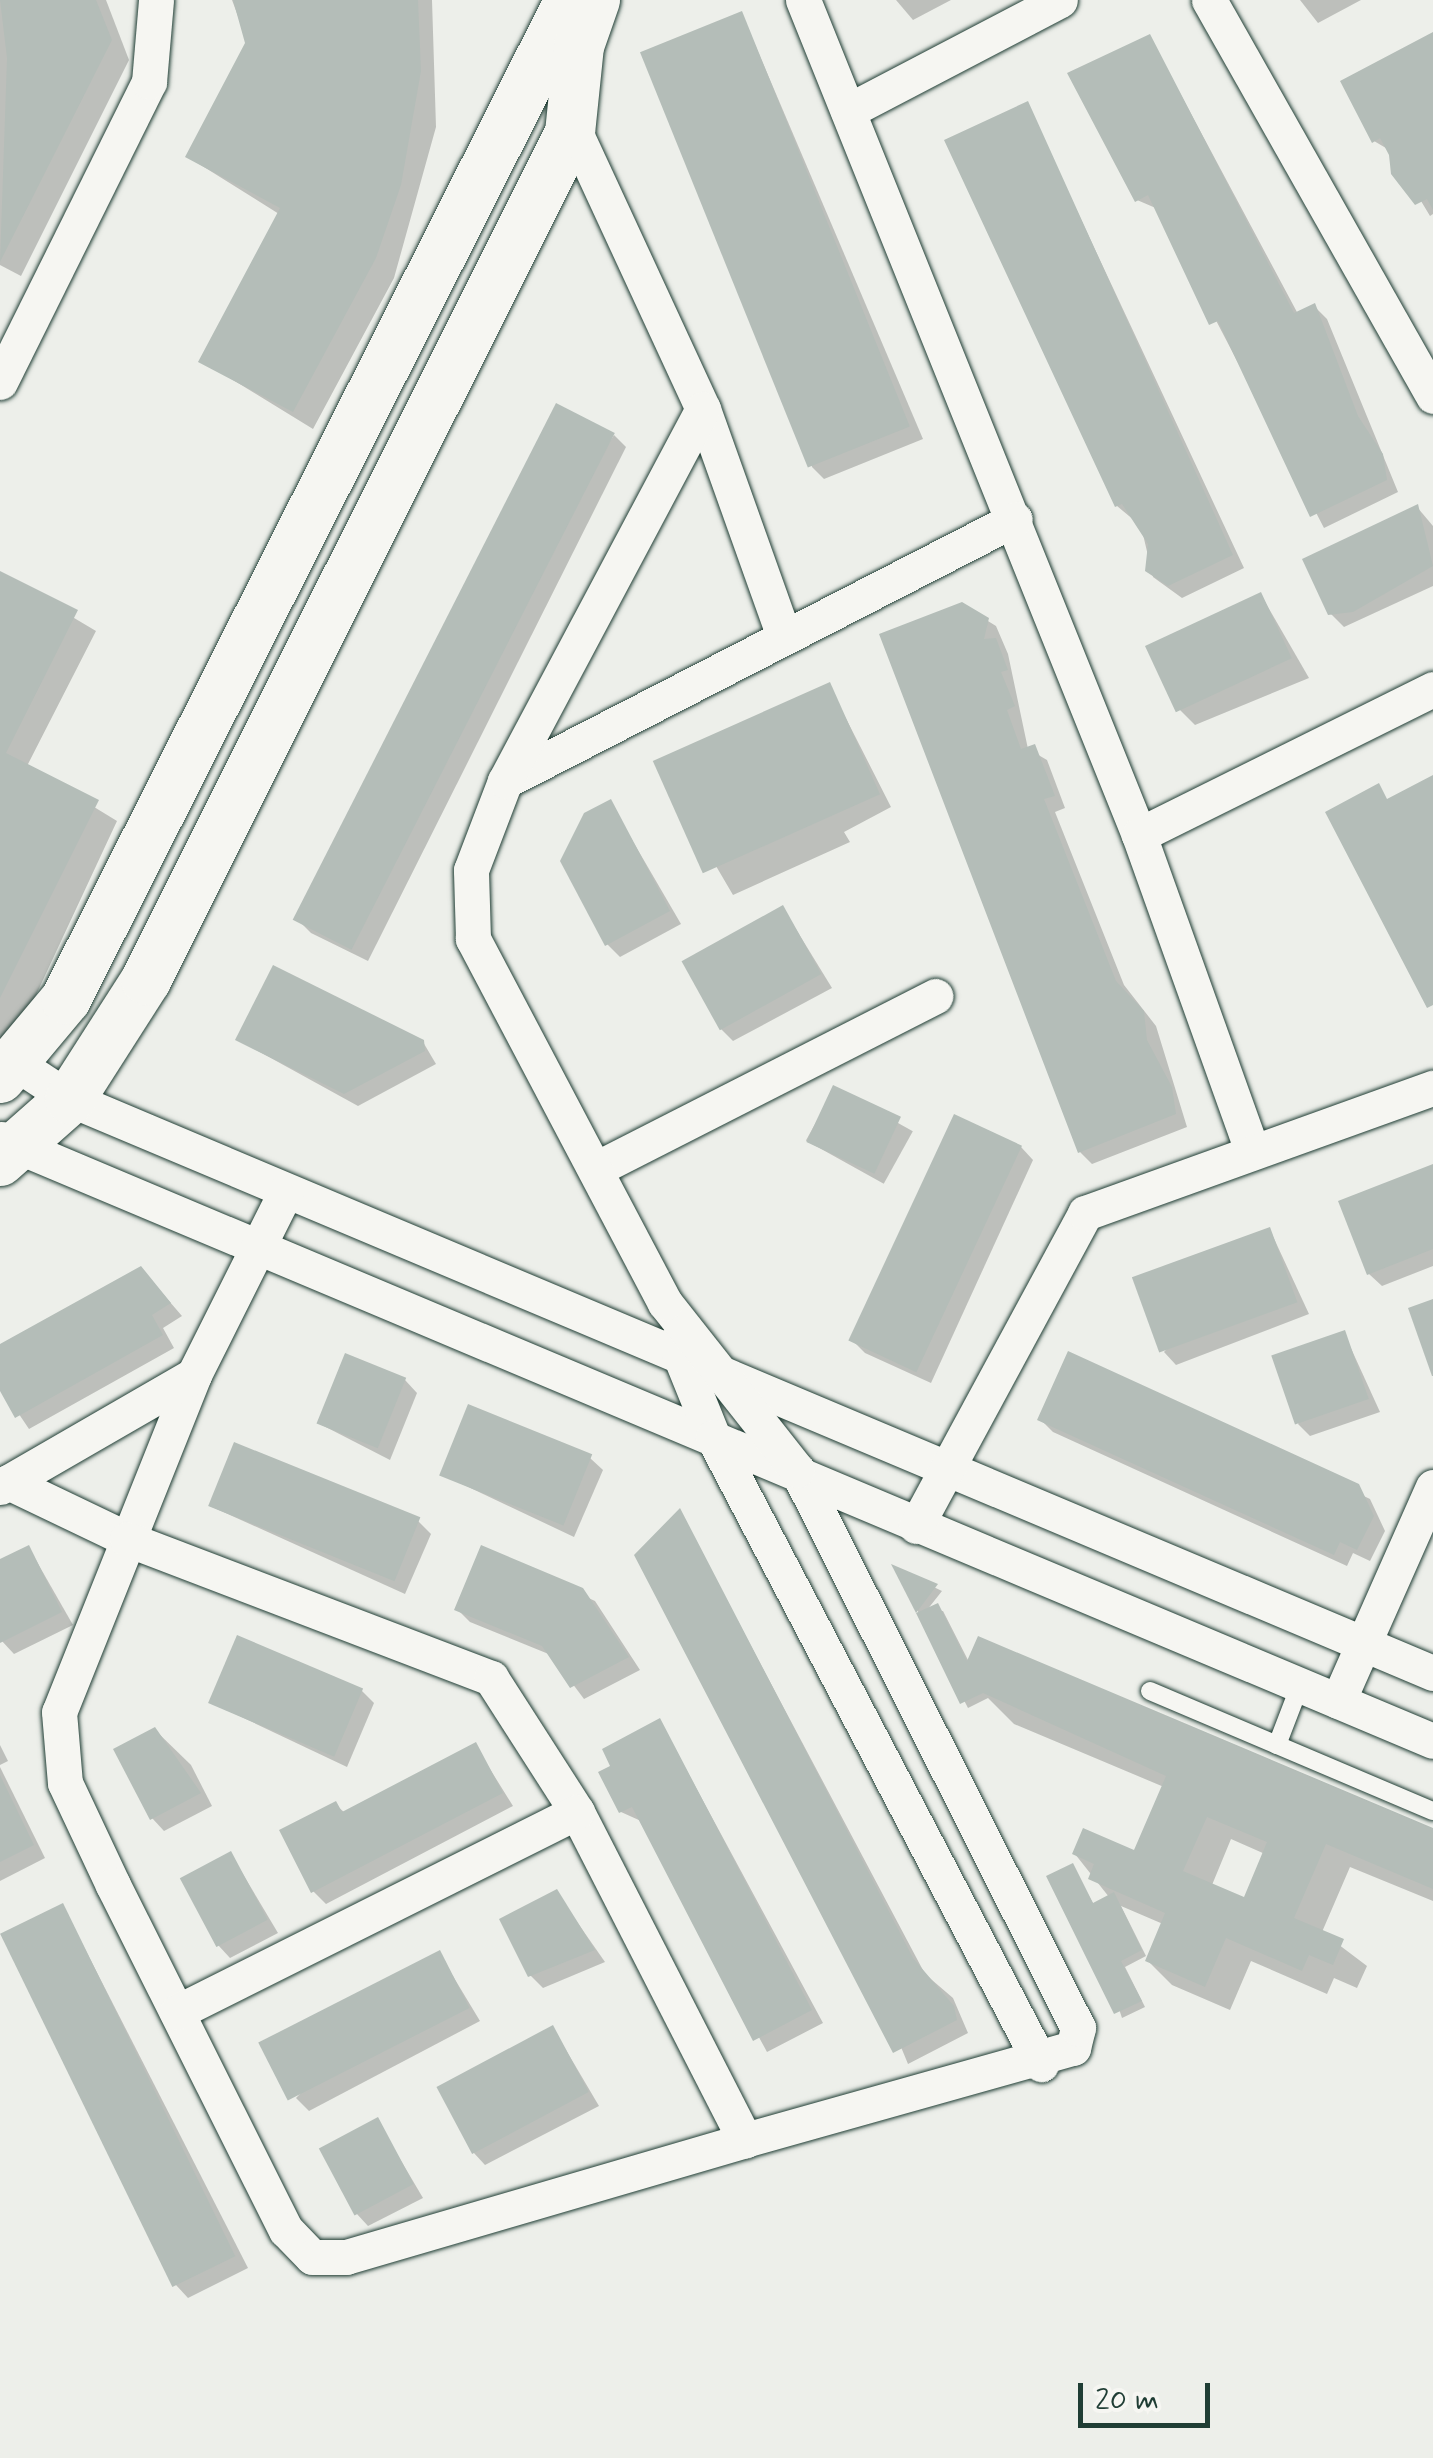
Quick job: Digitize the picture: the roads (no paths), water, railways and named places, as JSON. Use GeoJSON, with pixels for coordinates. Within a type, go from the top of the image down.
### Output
{"type":"FeatureCollection","features":[{"type":"Feature","properties":{"kind":"main road"},"geometry":{"type":"LineString","coordinates":[[6,1149],[70,1099],[146,980],[570,134],[578,46],[595,0]]}},
{"type":"Feature","properties":{"kind":"main road"},"geometry":{"type":"LineString","coordinates":[[8,1071],[66,999],[111,913],[556,7]]}},
{"type":"Feature","properties":{"kind":"street"},"geometry":{"type":"LineString","coordinates":[[0,382],[149,82],[156,0]]}},
{"type":"Feature","properties":{"kind":"street"},"geometry":{"type":"LineString","coordinates":[[803,0],[1016,518],[1139,834],[1252,1150]]}},
{"type":"Feature","properties":{"kind":"street"},"geometry":{"type":"LineString","coordinates":[[848,110],[1060,0]]}},
{"type":"Feature","properties":{"kind":"street"},"geometry":{"type":"LineString","coordinates":[[1209,0],[1433,396]]}},
{"type":"Feature","properties":{"kind":"street"},"geometry":{"type":"LineString","coordinates":[[556,7],[570,134],[703,409],[784,637]]}},
{"type":"Feature","properties":{"kind":"street"},"geometry":{"type":"LineString","coordinates":[[286,1191],[194,1375],[126,1538],[72,1671],[56,1746],[65,1783],[286,2230],[322,2261],[746,2140],[1041,2064],[1069,2052],[1078,2028],[796,1470],[728,1376],[666,1304],[473,939],[471,870],[506,781],[703,409]]}},
{"type":"Feature","properties":{"kind":"street"},"geometry":{"type":"LineString","coordinates":[[506,781],[1016,518]]}},
{"type":"Feature","properties":{"kind":"street"},"geometry":{"type":"LineString","coordinates":[[1139,834],[1433,689]]}},
{"type":"Feature","properties":{"kind":"street"},"geometry":{"type":"LineString","coordinates":[[596,1169],[936,996]]}},
{"type":"Feature","properties":{"kind":"street"},"geometry":{"type":"LineString","coordinates":[[8,1071],[286,1191],[676,1349],[728,1376],[945,1462],[1433,1674]]}},
{"type":"Feature","properties":{"kind":"street"},"geometry":{"type":"LineString","coordinates":[[916,1526],[945,1462],[1074,1224],[1099,1204],[1433,1088]]}},
{"type":"Feature","properties":{"kind":"street"},"geometry":{"type":"LineString","coordinates":[[6,1149],[260,1247],[1433,1741]]}},
{"type":"Feature","properties":{"kind":"street"},"geometry":{"type":"LineString","coordinates":[[666,1304],[676,1349],[713,1437],[1041,2064]]}},
{"type":"Feature","properties":{"kind":"street"},"geometry":{"type":"LineString","coordinates":[[4,1484],[194,1375]]}},
{"type":"Feature","properties":{"kind":"street"},"geometry":{"type":"LineString","coordinates":[[4,1484],[126,1538],[476,1669],[518,1711],[577,1812],[746,2140]]}},
{"type":"Feature","properties":{"kind":"street"},"geometry":{"type":"LineString","coordinates":[[1338,1700],[1433,1486]]}},
{"type":"Feature","properties":{"kind":"street"},"geometry":{"type":"LineString","coordinates":[[178,2012],[577,1812]]}},
{"type":"Feature","properties":{"kind":"lane"},"geometry":{"type":"LineString","coordinates":[[1277,1744],[1300,1685]]}},
{"type":"Feature","properties":{"kind":"lane"},"geometry":{"type":"LineString","coordinates":[[1150,1691],[1433,1811]]}}]}
